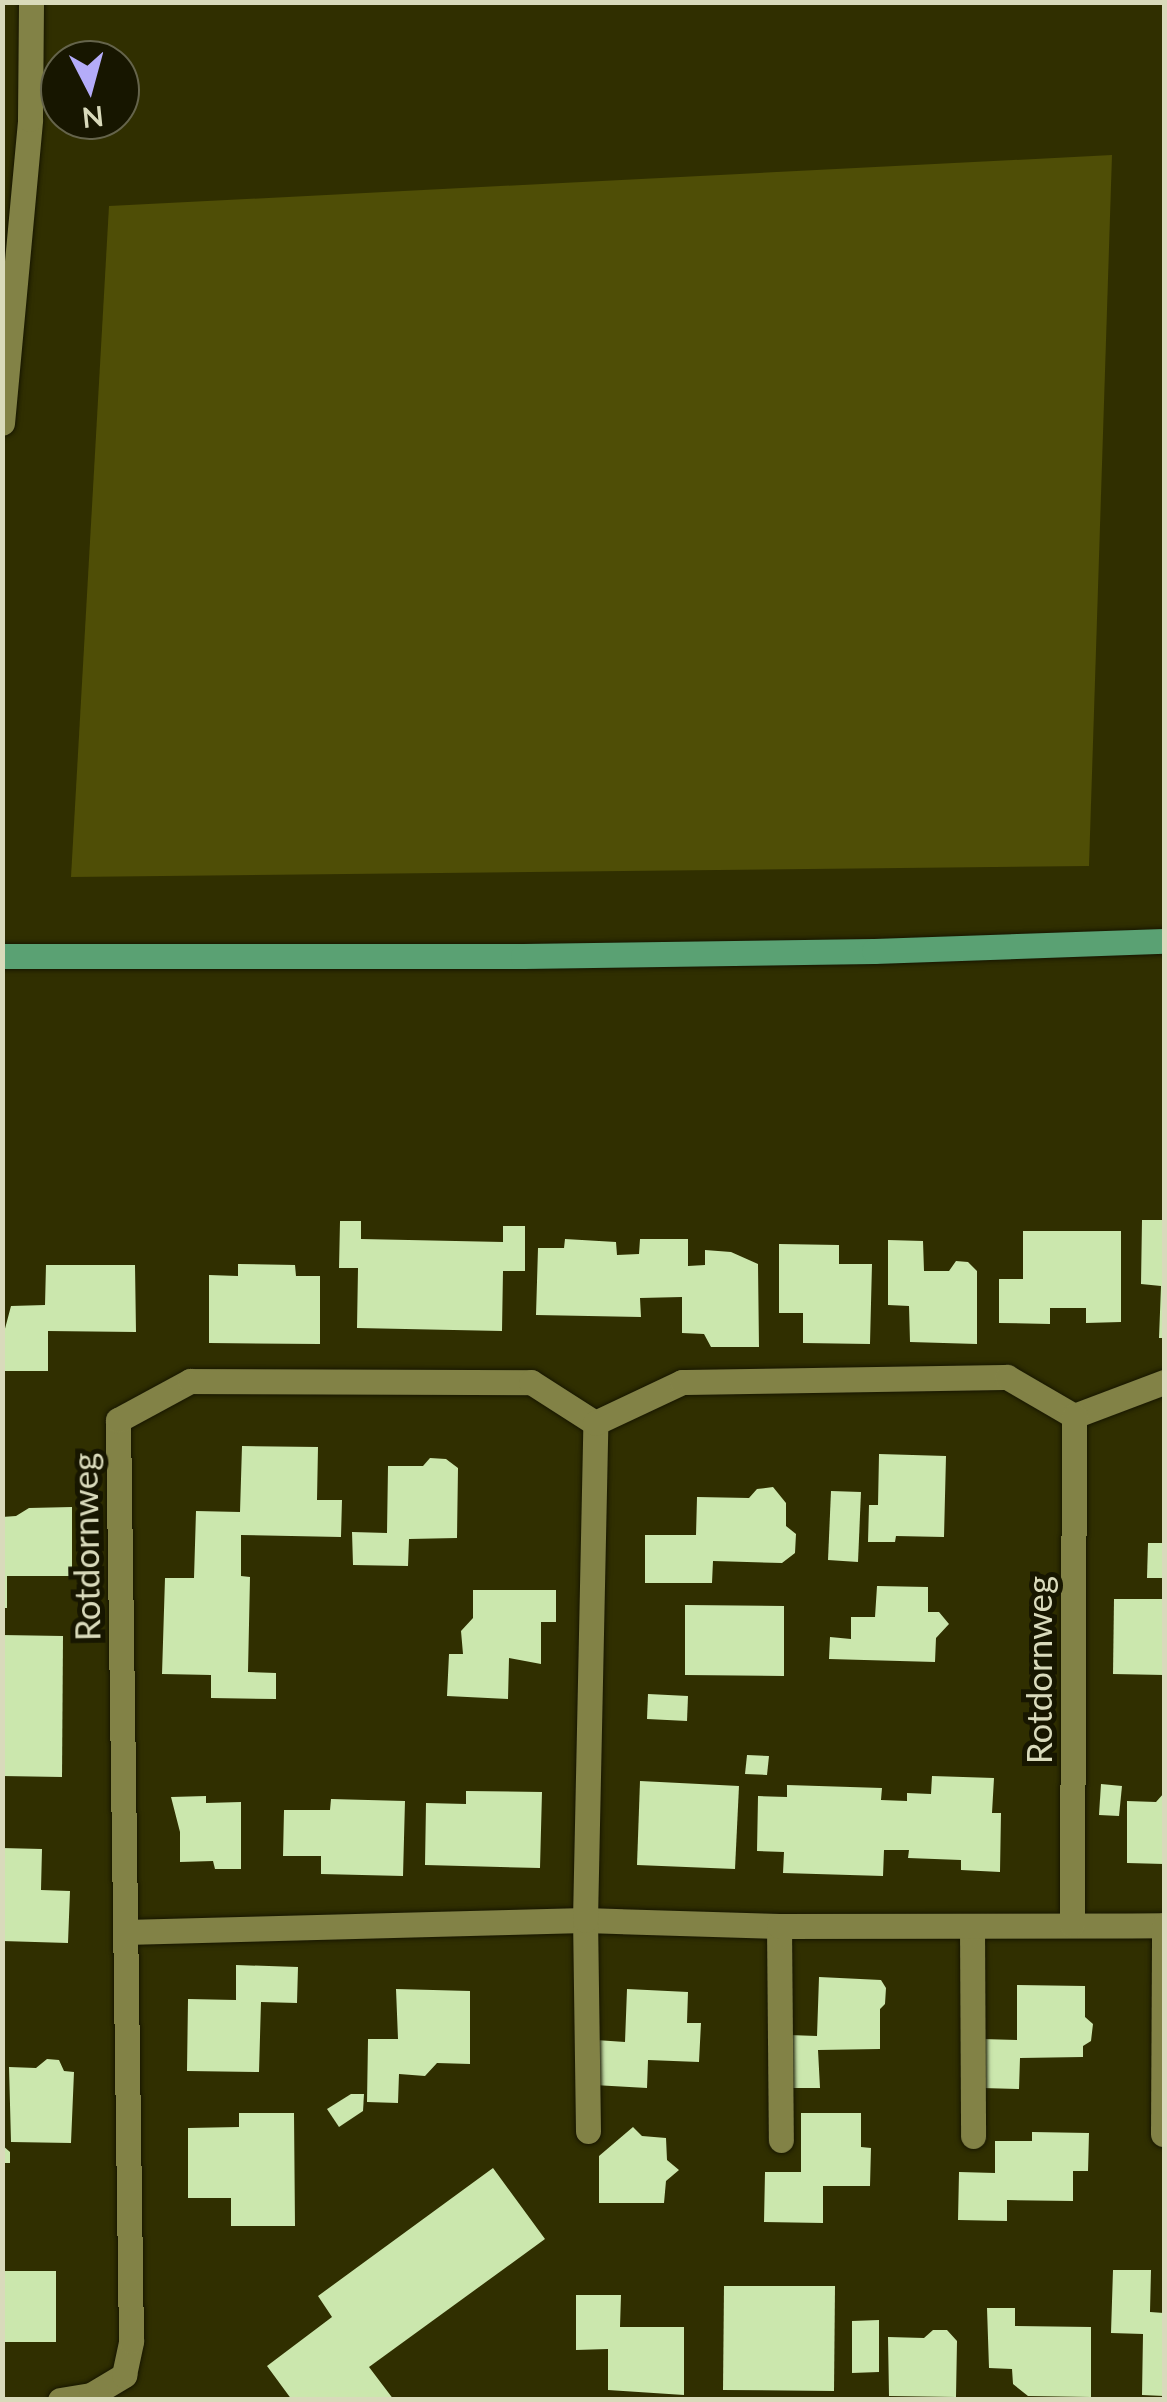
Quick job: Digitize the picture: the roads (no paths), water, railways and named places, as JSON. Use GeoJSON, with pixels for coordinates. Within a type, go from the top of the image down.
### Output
{"type":"FeatureCollection","features":[{"type":"Feature","properties":{"kind":"main road"},"geometry":{"type":"LineString","coordinates":[[2,956],[874,952],[1164,941]]}},
{"type":"Feature","properties":{"kind":"street"},"geometry":{"type":"LineString","coordinates":[[2,423],[30,118],[31,2]]}},
{"type":"Feature","properties":{"kind":"street"},"geometry":{"type":"LineString","coordinates":[[588,2131],[586,1920],[595,1423],[682,1382],[1006,1378],[1074,1416],[1164,1382]]}},
{"type":"Feature","properties":{"kind":"street","name":"Rotdornweg"},"geometry":{"type":"LineString","coordinates":[[60,2400],[91,2395],[124,2375],[131,2341],[118,1420],[190,1381],[376,1379],[531,1382],[595,1423]]}},
{"type":"Feature","properties":{"kind":"street","name":"Rotdornweg"},"geometry":{"type":"LineString","coordinates":[[1072,1925],[1074,1416]]}},
{"type":"Feature","properties":{"kind":"street"},"geometry":{"type":"LineString","coordinates":[[125,1932],[586,1920],[778,1926],[1164,1925],[1163,2134]]}},
{"type":"Feature","properties":{"kind":"street"},"geometry":{"type":"LineString","coordinates":[[778,1926],[781,2140]]}},
{"type":"Feature","properties":{"kind":"street"},"geometry":{"type":"LineString","coordinates":[[972,1927],[973,2136]]}}]}
